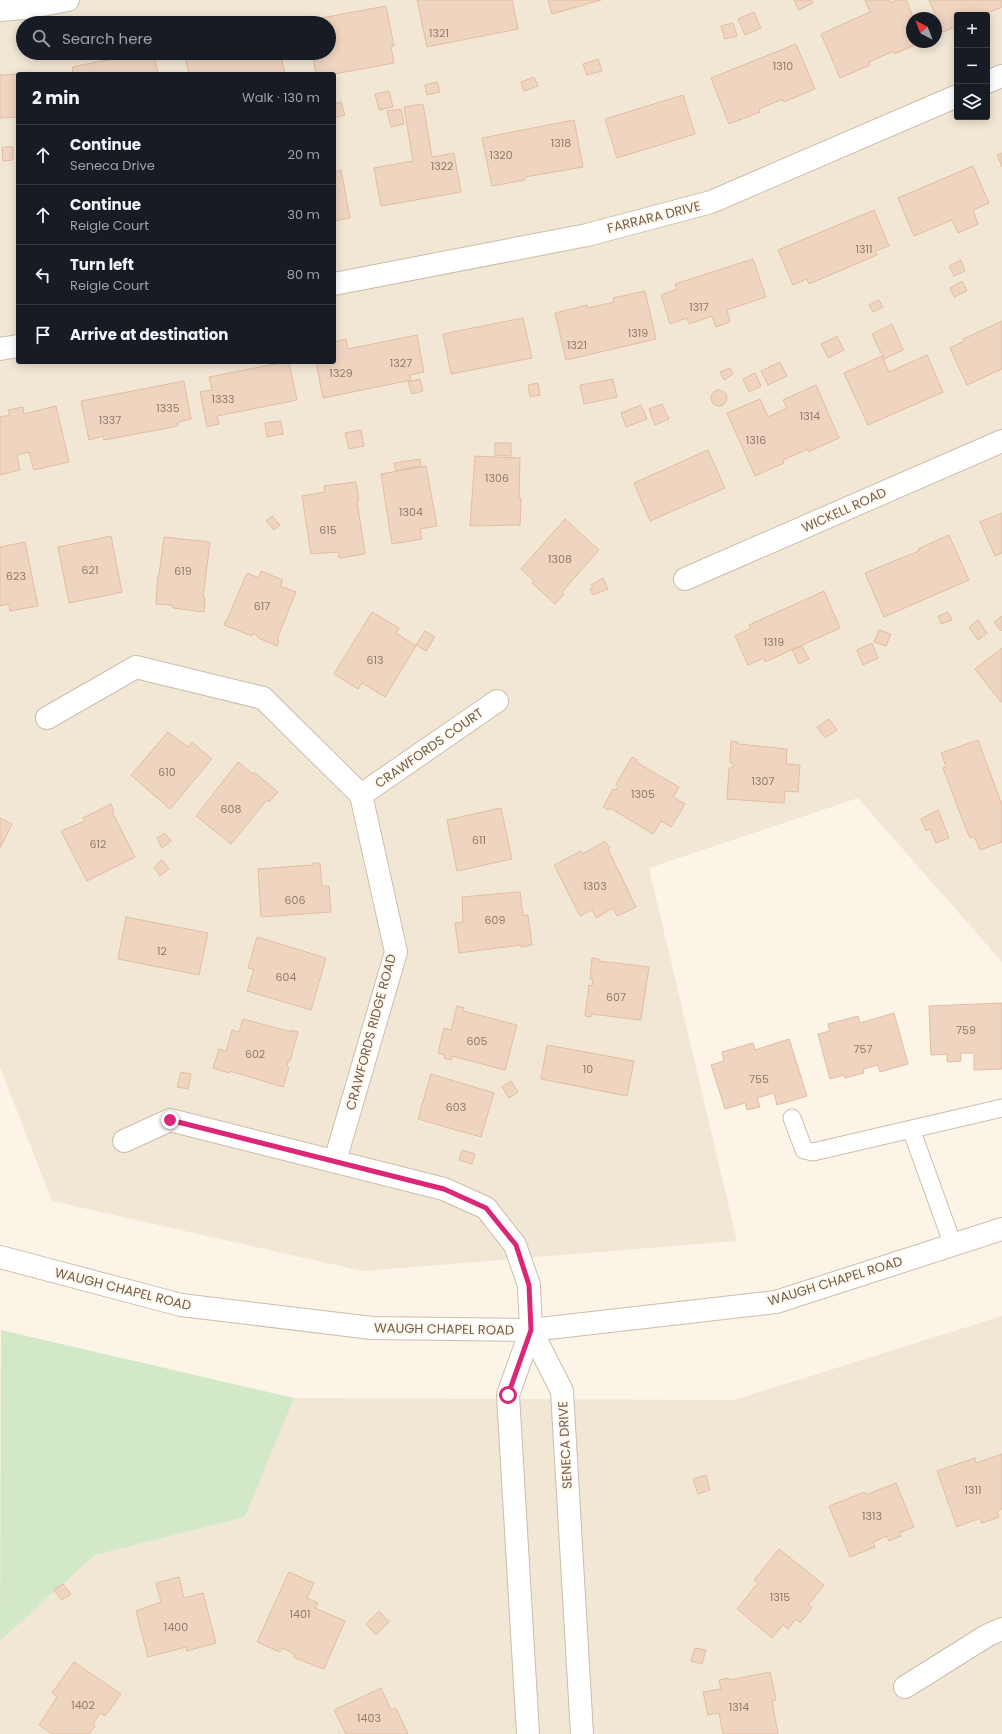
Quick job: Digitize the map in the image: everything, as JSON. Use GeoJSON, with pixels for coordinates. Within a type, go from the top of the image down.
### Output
{"type":"FeatureCollection","features":[{"type":"Feature","properties":{"kind":"street"},"geometry":{"type":"LineString","coordinates":[[0,10],[26,8],[68,0]]}},
{"type":"Feature","properties":{"kind":"street"},"geometry":{"type":"LineString","coordinates":[[990,81],[1002,76]]}},
{"type":"Feature","properties":{"kind":"street","name":"FARRARA DRIVE"},"geometry":{"type":"LineString","coordinates":[[336,284],[587,235],[711,202],[954,97]]}},
{"type":"Feature","properties":{"kind":"street"},"geometry":{"type":"LineString","coordinates":[[0,349],[16,346]]}},
{"type":"Feature","properties":{"kind":"street","name":"WICKELL ROAD"},"geometry":{"type":"LineString","coordinates":[[685,579],[1002,441]]}},
{"type":"Feature","properties":{"kind":"street"},"geometry":{"type":"LineString","coordinates":[[47,718],[136,667],[263,698],[361,795]]}},
{"type":"Feature","properties":{"kind":"street","name":"CRAWFORDS COURT"},"geometry":{"type":"LineString","coordinates":[[361,795],[497,701]]}},
{"type":"Feature","properties":{"kind":"street","name":"CRAWFORDS RIDGE ROAD"},"geometry":{"type":"LineString","coordinates":[[335,1161],[396,952],[361,795]]}},
{"type":"Feature","properties":{"kind":"street"},"geometry":{"type":"LineString","coordinates":[[124,1141],[170,1120],[444,1189],[486,1208],[516,1245],[529,1285],[531,1330],[508,1395],[528,1734]]}},
{"type":"Feature","properties":{"kind":"street","name":"WAUGH CHAPEL ROAD"},"geometry":{"type":"LineString","coordinates":[[0,1257],[181,1305],[372,1328],[531,1330],[776,1302],[1002,1229]]}},
{"type":"Feature","properties":{"kind":"street","name":"SENECA DRIVE"},"geometry":{"type":"LineString","coordinates":[[531,1330],[562,1391],[582,1734]]}},
{"type":"Feature","properties":{"kind":"street"},"geometry":{"type":"LineString","coordinates":[[905,1687],[988,1635],[1002,1629]]}},
{"type":"Feature","properties":{"kind":"lane"},"geometry":{"type":"LineString","coordinates":[[792,1118],[804,1150],[814,1152],[1002,1108]]}},
{"type":"Feature","properties":{"kind":"lane"},"geometry":{"type":"LineString","coordinates":[[911,1129],[953,1245]]}},
{"type":"Feature","properties":{"kind":"shaded area"},"geometry":{"type":"Polygon","coordinates":[[[0,0],[1002,0],[1002,962],[858,798],[649,868],[737,1241],[363,1271],[52,1201],[0,1067],[0,0]]]}},
{"type":"Feature","properties":{"kind":"shaded area"},"geometry":{"type":"Polygon","coordinates":[[[1002,1316],[1002,1734],[0,1734],[0,1641],[95,1555],[245,1517],[294,1398],[734,1400],[1002,1316]]]}},
{"type":"Feature","properties":{"kind":"green space"},"geometry":{"type":"Polygon","coordinates":[[[1,1330],[294,1398],[245,1517],[95,1555],[0,1641],[1,1330]]]}},
{"type":"Feature","properties":{"kind":"building"},"geometry":{"type":"Polygon","coordinates":[[[417,0],[512,0],[518,29],[427,47],[417,0]]]}},
{"type":"Feature","properties":{"kind":"building"},"geometry":{"type":"Polygon","coordinates":[[[548,0],[601,0],[552,14],[548,0]]]}},
{"type":"Feature","properties":{"kind":"building"},"geometry":{"type":"Polygon","coordinates":[[[794,0],[811,0],[813,3],[799,10],[794,0]]]}},
{"type":"Feature","properties":{"kind":"building"},"geometry":{"type":"Polygon","coordinates":[[[865,0],[890,0],[891,3],[897,0],[906,0],[911,12],[906,12],[906,48],[908,48],[895,54],[894,51],[869,62],[870,65],[840,78],[821,34],[870,12],[865,0]]]}},
{"type":"Feature","properties":{"kind":"building"},"geometry":{"type":"Polygon","coordinates":[[[929,0],[1002,0],[1002,7],[990,12],[954,12],[954,27],[943,32],[942,12],[934,12],[929,0]]]}},
{"type":"Feature","properties":{"kind":"building"},"geometry":{"type":"Polygon","coordinates":[[[386,6],[394,46],[391,47],[394,63],[336,74],[336,72],[316,72],[313,60],[336,60],[336,16],[332,16],[386,6]]]}},
{"type":"Feature","properties":{"kind":"building"},"geometry":{"type":"Polygon","coordinates":[[[754,12],[761,28],[745,35],[738,19],[754,12]]]}},
{"type":"Feature","properties":{"kind":"building"},"geometry":{"type":"Polygon","coordinates":[[[733,23],[737,36],[725,39],[721,26],[733,23]]]}},
{"type":"Feature","properties":{"kind":"building"},"geometry":{"type":"Polygon","coordinates":[[[796,44],[815,89],[784,102],[783,99],[759,109],[760,112],[729,124],[711,78],[796,44]]]}},
{"type":"Feature","properties":{"kind":"building"},"geometry":{"type":"Polygon","coordinates":[[[598,59],[602,71],[587,75],[583,64],[598,59]]]}},
{"type":"Feature","properties":{"kind":"building"},"geometry":{"type":"Polygon","coordinates":[[[108,60],[155,60],[158,72],[73,72],[72,67],[108,60]]]}},
{"type":"Feature","properties":{"kind":"building"},"geometry":{"type":"Polygon","coordinates":[[[186,60],[282,60],[285,72],[189,72],[186,60]]]}},
{"type":"Feature","properties":{"kind":"building"},"geometry":{"type":"Polygon","coordinates":[[[16,74],[16,117],[0,118],[0,75],[16,74]]]}},
{"type":"Feature","properties":{"kind":"building"},"geometry":{"type":"Polygon","coordinates":[[[534,77],[538,86],[524,91],[521,82],[534,77]]]}},
{"type":"Feature","properties":{"kind":"building"},"geometry":{"type":"Polygon","coordinates":[[[437,82],[440,92],[427,95],[425,85],[437,82]]]}},
{"type":"Feature","properties":{"kind":"building"},"geometry":{"type":"Polygon","coordinates":[[[389,91],[393,107],[379,110],[375,94],[389,91]]]}},
{"type":"Feature","properties":{"kind":"building"},"geometry":{"type":"Polygon","coordinates":[[[683,95],[695,134],[617,158],[605,119],[683,95]]]}},
{"type":"Feature","properties":{"kind":"building"},"geometry":{"type":"Polygon","coordinates":[[[341,102],[345,115],[336,117],[336,103],[341,102]]]}},
{"type":"Feature","properties":{"kind":"building"},"geometry":{"type":"Polygon","coordinates":[[[423,104],[432,157],[454,153],[461,192],[381,206],[374,168],[413,161],[404,107],[423,104]]]}},
{"type":"Feature","properties":{"kind":"building"},"geometry":{"type":"Polygon","coordinates":[[[401,109],[404,124],[391,127],[387,111],[401,109]]]}},
{"type":"Feature","properties":{"kind":"building"},"geometry":{"type":"Polygon","coordinates":[[[574,120],[583,167],[525,177],[525,180],[492,186],[482,138],[574,120]]]}},
{"type":"Feature","properties":{"kind":"building"},"geometry":{"type":"Polygon","coordinates":[[[2,147],[13,147],[13,160],[3,161],[2,147]]]}},
{"type":"Feature","properties":{"kind":"building"},"geometry":{"type":"Polygon","coordinates":[[[1002,153],[1002,167],[997,155],[1002,153]]]}},
{"type":"Feature","properties":{"kind":"building"},"geometry":{"type":"Polygon","coordinates":[[[973,166],[989,203],[973,210],[978,224],[958,233],[952,220],[914,236],[898,198],[973,166]]]}},
{"type":"Feature","properties":{"kind":"building"},"geometry":{"type":"Polygon","coordinates":[[[341,170],[350,218],[336,221],[336,171],[341,170]]]}},
{"type":"Feature","properties":{"kind":"building"},"geometry":{"type":"Polygon","coordinates":[[[874,210],[889,246],[875,251],[877,255],[809,284],[807,279],[793,285],[778,250],[874,210]]]}},
{"type":"Feature","properties":{"kind":"building"},"geometry":{"type":"Polygon","coordinates":[[[753,259],[766,297],[727,310],[730,322],[716,327],[712,316],[689,324],[687,318],[670,324],[661,295],[677,289],[675,284],[753,259]]]}},
{"type":"Feature","properties":{"kind":"building"},"geometry":{"type":"Polygon","coordinates":[[[961,260],[965,271],[954,276],[949,266],[961,260]]]}},
{"type":"Feature","properties":{"kind":"building"},"geometry":{"type":"Polygon","coordinates":[[[962,281],[967,291],[954,297],[950,288],[962,281]]]}},
{"type":"Feature","properties":{"kind":"building"},"geometry":{"type":"Polygon","coordinates":[[[645,291],[656,339],[566,360],[555,313],[587,305],[588,308],[614,302],[613,298],[645,291]]]}},
{"type":"Feature","properties":{"kind":"building"},"geometry":{"type":"Polygon","coordinates":[[[879,300],[883,307],[873,312],[869,305],[879,300]]]}},
{"type":"Feature","properties":{"kind":"building"},"geometry":{"type":"Polygon","coordinates":[[[523,318],[532,358],[451,374],[443,334],[523,318]]]}},
{"type":"Feature","properties":{"kind":"building"},"geometry":{"type":"Polygon","coordinates":[[[1002,321],[1002,369],[967,385],[950,348],[964,341],[963,339],[1002,321]]]}},
{"type":"Feature","properties":{"kind":"building"},"geometry":{"type":"Polygon","coordinates":[[[892,324],[903,350],[884,359],[872,334],[892,324]]]}},
{"type":"Feature","properties":{"kind":"building"},"geometry":{"type":"Polygon","coordinates":[[[417,335],[424,372],[410,375],[411,380],[323,398],[316,364],[336,364],[336,342],[346,339],[348,349],[417,335]]]}},
{"type":"Feature","properties":{"kind":"building"},"geometry":{"type":"Polygon","coordinates":[[[837,336],[844,350],[828,358],[821,344],[837,336]]]}},
{"type":"Feature","properties":{"kind":"building"},"geometry":{"type":"Polygon","coordinates":[[[927,355],[943,392],[868,425],[844,373],[882,356],[889,372],[927,355]]]}},
{"type":"Feature","properties":{"kind":"building"},"geometry":{"type":"Polygon","coordinates":[[[780,362],[787,376],[768,385],[761,371],[780,362]]]}},
{"type":"Feature","properties":{"kind":"building"},"geometry":{"type":"Polygon","coordinates":[[[275,364],[289,364],[297,400],[217,416],[219,424],[207,427],[200,392],[212,390],[209,377],[275,364]]]}},
{"type":"Feature","properties":{"kind":"building"},"geometry":{"type":"Polygon","coordinates":[[[730,368],[733,374],[724,380],[720,372],[730,368]]]}},
{"type":"Feature","properties":{"kind":"building"},"geometry":{"type":"Polygon","coordinates":[[[755,373],[761,386],[749,392],[743,379],[755,373]]]}},
{"type":"Feature","properties":{"kind":"building"},"geometry":{"type":"Polygon","coordinates":[[[420,379],[423,391],[412,394],[408,382],[420,379]]]}},
{"type":"Feature","properties":{"kind":"building"},"geometry":{"type":"Polygon","coordinates":[[[613,379],[617,397],[584,404],[580,385],[613,379]]]}},
{"type":"Feature","properties":{"kind":"building"},"geometry":{"type":"Polygon","coordinates":[[[184,381],[191,419],[178,422],[178,426],[104,440],[103,436],[89,440],[81,401],[184,381]]]}},
{"type":"Feature","properties":{"kind":"building"},"geometry":{"type":"Polygon","coordinates":[[[538,383],[540,395],[530,397],[528,385],[538,383]]]}},
{"type":"Feature","properties":{"kind":"building"},"geometry":{"type":"Polygon","coordinates":[[[816,385],[839,438],[808,452],[808,449],[783,460],[784,463],[755,476],[727,413],[760,399],[768,417],[787,408],[783,400],[816,385]]]}},
{"type":"Feature","properties":{"kind":"building"},"geometry":{"type":"Polygon","coordinates":[[[719,390],[726,395],[727,398],[722,405],[719,406],[712,401],[711,398],[716,391],[719,390]]]}},
{"type":"Feature","properties":{"kind":"building"},"geometry":{"type":"Polygon","coordinates":[[[662,404],[669,419],[655,425],[649,409],[662,404]]]}},
{"type":"Feature","properties":{"kind":"building"},"geometry":{"type":"Polygon","coordinates":[[[641,405],[647,419],[626,427],[621,413],[641,405]]]}},
{"type":"Feature","properties":{"kind":"building"},"geometry":{"type":"Polygon","coordinates":[[[56,406],[69,462],[34,470],[29,452],[17,455],[20,470],[0,475],[0,417],[10,415],[8,410],[23,407],[24,414],[56,406]]]}},
{"type":"Feature","properties":{"kind":"building"},"geometry":{"type":"Polygon","coordinates":[[[281,421],[283,434],[267,437],[265,423],[281,421]]]}},
{"type":"Feature","properties":{"kind":"building"},"geometry":{"type":"Polygon","coordinates":[[[361,430],[364,446],[349,449],[345,433],[361,430]]]}},
{"type":"Feature","properties":{"kind":"building"},"geometry":{"type":"Polygon","coordinates":[[[495,443],[511,443],[511,456],[495,455],[495,443]]]}},
{"type":"Feature","properties":{"kind":"building"},"geometry":{"type":"Polygon","coordinates":[[[708,450],[725,488],[650,521],[634,483],[708,450]]]}},
{"type":"Feature","properties":{"kind":"building"},"geometry":{"type":"Polygon","coordinates":[[[475,456],[520,458],[520,525],[470,526],[475,456]]]}},
{"type":"Feature","properties":{"kind":"building"},"geometry":{"type":"Polygon","coordinates":[[[420,459],[421,466],[396,471],[394,463],[420,459]]]}},
{"type":"Feature","properties":{"kind":"building"},"geometry":{"type":"Polygon","coordinates":[[[426,466],[437,526],[420,529],[422,539],[392,544],[381,474],[426,466]]]}},
{"type":"Feature","properties":{"kind":"building"},"geometry":{"type":"Polygon","coordinates":[[[356,482],[359,500],[357,501],[365,554],[339,558],[338,552],[311,554],[302,496],[325,492],[324,486],[356,482]]]}},
{"type":"Feature","properties":{"kind":"building"},"geometry":{"type":"Polygon","coordinates":[[[1002,513],[1002,553],[995,556],[980,522],[1002,513]]]}},
{"type":"Feature","properties":{"kind":"building"},"geometry":{"type":"Polygon","coordinates":[[[272,516],[280,525],[274,530],[266,521],[272,516]]]}},
{"type":"Feature","properties":{"kind":"building"},"geometry":{"type":"Polygon","coordinates":[[[565,519],[599,550],[562,592],[564,594],[555,604],[532,583],[534,581],[521,569],[565,519]]]}},
{"type":"Feature","properties":{"kind":"building"},"geometry":{"type":"Polygon","coordinates":[[[949,535],[969,580],[884,617],[865,573],[919,551],[918,549],[949,535]]]}},
{"type":"Feature","properties":{"kind":"building"},"geometry":{"type":"Polygon","coordinates":[[[111,536],[122,592],[69,603],[58,547],[111,536]]]}},
{"type":"Feature","properties":{"kind":"building"},"geometry":{"type":"Polygon","coordinates":[[[164,537],[210,542],[203,597],[205,598],[204,612],[173,608],[172,605],[156,604],[158,575],[164,537]]]}},
{"type":"Feature","properties":{"kind":"building"},"geometry":{"type":"Polygon","coordinates":[[[25,542],[38,606],[10,611],[9,604],[0,606],[0,547],[25,542]]]}},
{"type":"Feature","properties":{"kind":"building"},"geometry":{"type":"Polygon","coordinates":[[[261,571],[283,580],[280,586],[296,592],[277,639],[279,640],[277,646],[258,638],[258,636],[253,633],[252,636],[224,625],[247,573],[259,578],[261,571]]]}},
{"type":"Feature","properties":{"kind":"building"},"geometry":{"type":"Polygon","coordinates":[[[603,578],[608,589],[593,595],[590,589],[593,587],[591,585],[603,578]]]}},
{"type":"Feature","properties":{"kind":"building"},"geometry":{"type":"Polygon","coordinates":[[[824,591],[840,628],[765,662],[764,658],[748,665],[735,636],[751,628],[749,625],[824,591]]]}},
{"type":"Feature","properties":{"kind":"building"},"geometry":{"type":"Polygon","coordinates":[[[372,612],[399,628],[396,633],[416,646],[385,697],[362,683],[358,689],[334,674],[372,612]]]}},
{"type":"Feature","properties":{"kind":"building"},"geometry":{"type":"Polygon","coordinates":[[[948,612],[952,620],[941,624],[938,616],[948,612]]]}},
{"type":"Feature","properties":{"kind":"building"},"geometry":{"type":"Polygon","coordinates":[[[1002,616],[1002,630],[1001,631],[994,622],[1002,616]]]}},
{"type":"Feature","properties":{"kind":"building"},"geometry":{"type":"Polygon","coordinates":[[[978,620],[987,633],[978,640],[969,627],[978,620]]]}},
{"type":"Feature","properties":{"kind":"building"},"geometry":{"type":"Polygon","coordinates":[[[879,630],[891,634],[886,646],[874,642],[879,630]]]}},
{"type":"Feature","properties":{"kind":"building"},"geometry":{"type":"Polygon","coordinates":[[[425,631],[435,637],[426,651],[416,645],[425,631]]]}},
{"type":"Feature","properties":{"kind":"building"},"geometry":{"type":"Polygon","coordinates":[[[872,643],[878,658],[863,665],[857,650],[872,643]]]}},
{"type":"Feature","properties":{"kind":"building"},"geometry":{"type":"Polygon","coordinates":[[[802,646],[809,659],[799,664],[792,650],[802,646]]]}},
{"type":"Feature","properties":{"kind":"building"},"geometry":{"type":"Polygon","coordinates":[[[1002,648],[1002,702],[1001,702],[975,669],[1002,648]]]}},
{"type":"Feature","properties":{"kind":"building"},"geometry":{"type":"Polygon","coordinates":[[[829,719],[837,730],[825,738],[817,727],[829,719]]]}},
{"type":"Feature","properties":{"kind":"building"},"geometry":{"type":"Polygon","coordinates":[[[168,732],[188,747],[192,742],[212,759],[170,809],[131,775],[168,732]]]}},
{"type":"Feature","properties":{"kind":"building"},"geometry":{"type":"Polygon","coordinates":[[[978,740],[1002,805],[1002,842],[980,850],[974,836],[970,838],[966,829],[943,768],[946,767],[941,753],[978,740]]]}},
{"type":"Feature","properties":{"kind":"building"},"geometry":{"type":"Polygon","coordinates":[[[731,741],[738,742],[738,744],[787,749],[786,764],[800,765],[798,792],[785,791],[784,803],[727,799],[729,768],[733,768],[733,763],[730,763],[731,741]]]}},
{"type":"Feature","properties":{"kind":"building"},"geometry":{"type":"Polygon","coordinates":[[[632,757],[637,760],[636,762],[679,787],[673,797],[685,804],[671,827],[661,821],[653,834],[610,808],[608,810],[603,807],[613,789],[616,790],[618,786],[616,784],[632,757]]]}},
{"type":"Feature","properties":{"kind":"building"},"geometry":{"type":"Polygon","coordinates":[[[238,762],[253,774],[254,772],[278,792],[269,802],[267,800],[231,844],[196,816],[238,762]]]}},
{"type":"Feature","properties":{"kind":"building"},"geometry":{"type":"Polygon","coordinates":[[[111,804],[114,811],[112,812],[135,857],[87,881],[61,831],[85,821],[83,818],[111,804]]]}},
{"type":"Feature","properties":{"kind":"building"},"geometry":{"type":"Polygon","coordinates":[[[501,808],[512,859],[457,871],[447,820],[501,808]]]}},
{"type":"Feature","properties":{"kind":"building"},"geometry":{"type":"Polygon","coordinates":[[[938,810],[949,838],[936,843],[930,829],[926,831],[921,819],[938,810]]]}},
{"type":"Feature","properties":{"kind":"building"},"geometry":{"type":"Polygon","coordinates":[[[0,818],[12,824],[0,848],[0,818]]]}},
{"type":"Feature","properties":{"kind":"building"},"geometry":{"type":"Polygon","coordinates":[[[165,833],[171,841],[162,848],[157,838],[165,833]]]}},
{"type":"Feature","properties":{"kind":"building"},"geometry":{"type":"Polygon","coordinates":[[[605,841],[610,848],[608,849],[636,907],[617,916],[613,908],[596,918],[592,910],[580,916],[554,865],[581,851],[583,854],[605,841]]]}},
{"type":"Feature","properties":{"kind":"building"},"geometry":{"type":"Polygon","coordinates":[[[162,860],[169,869],[160,876],[154,867],[162,860]]]}},
{"type":"Feature","properties":{"kind":"building"},"geometry":{"type":"Polygon","coordinates":[[[313,863],[320,863],[322,886],[329,886],[331,912],[261,917],[258,869],[313,865],[313,863]]]}},
{"type":"Feature","properties":{"kind":"building"},"geometry":{"type":"Polygon","coordinates":[[[520,892],[523,916],[528,915],[532,945],[459,953],[455,923],[463,922],[462,897],[520,892]]]}},
{"type":"Feature","properties":{"kind":"building"},"geometry":{"type":"Polygon","coordinates":[[[126,917],[208,933],[199,975],[118,959],[126,917]]]}},
{"type":"Feature","properties":{"kind":"building"},"geometry":{"type":"Polygon","coordinates":[[[257,937],[326,958],[311,1010],[247,991],[254,969],[248,968],[257,937]]]}},
{"type":"Feature","properties":{"kind":"building"},"geometry":{"type":"Polygon","coordinates":[[[592,958],[599,959],[599,961],[649,967],[641,1020],[591,1014],[591,1017],[585,1016],[589,985],[592,986],[593,979],[590,979],[592,958]]]}},
{"type":"Feature","properties":{"kind":"building"},"geometry":{"type":"Polygon","coordinates":[[[1002,1003],[1002,1069],[974,1070],[974,1053],[961,1053],[961,1061],[947,1062],[947,1054],[931,1055],[929,1006],[1002,1003]]]}},
{"type":"Feature","properties":{"kind":"building"},"geometry":{"type":"Polygon","coordinates":[[[457,1006],[464,1008],[463,1011],[517,1025],[505,1070],[452,1056],[451,1060],[444,1058],[445,1055],[438,1053],[444,1028],[451,1030],[457,1006]]]}},
{"type":"Feature","properties":{"kind":"building"},"geometry":{"type":"Polygon","coordinates":[[[894,1013],[908,1064],[880,1072],[878,1065],[863,1069],[864,1073],[845,1078],[844,1075],[830,1079],[818,1034],[830,1031],[828,1024],[858,1016],[860,1023],[894,1013]]]}},
{"type":"Feature","properties":{"kind":"building"},"geometry":{"type":"Polygon","coordinates":[[[243,1019],[292,1032],[292,1030],[298,1032],[290,1061],[288,1061],[287,1066],[289,1068],[283,1087],[230,1071],[229,1073],[213,1068],[219,1049],[226,1051],[232,1030],[239,1032],[243,1019]]]}},
{"type":"Feature","properties":{"kind":"building"},"geometry":{"type":"Polygon","coordinates":[[[789,1039],[807,1096],[777,1105],[774,1093],[757,1098],[760,1107],[747,1110],[745,1103],[725,1109],[711,1065],[724,1061],[722,1052],[753,1043],[755,1050],[789,1039]]]}},
{"type":"Feature","properties":{"kind":"building"},"geometry":{"type":"Polygon","coordinates":[[[547,1045],[634,1061],[627,1096],[541,1079],[547,1045]]]}},
{"type":"Feature","properties":{"kind":"building"},"geometry":{"type":"Polygon","coordinates":[[[181,1072],[191,1074],[188,1089],[177,1087],[181,1072]]]}},
{"type":"Feature","properties":{"kind":"building"},"geometry":{"type":"Polygon","coordinates":[[[431,1074],[494,1093],[481,1137],[418,1119],[431,1074]]]}},
{"type":"Feature","properties":{"kind":"building"},"geometry":{"type":"Polygon","coordinates":[[[511,1081],[518,1092],[509,1098],[502,1087],[511,1081]]]}},
{"type":"Feature","properties":{"kind":"building"},"geometry":{"type":"Polygon","coordinates":[[[462,1150],[475,1154],[472,1164],[459,1160],[462,1150]]]}},
{"type":"Feature","properties":{"kind":"building"},"geometry":{"type":"Polygon","coordinates":[[[1002,1454],[1002,1509],[997,1511],[999,1517],[982,1523],[980,1518],[957,1527],[937,1471],[975,1458],[976,1463],[1002,1454]]]}},
{"type":"Feature","properties":{"kind":"building"},"geometry":{"type":"Polygon","coordinates":[[[706,1475],[710,1490],[698,1494],[693,1479],[706,1475]]]}},
{"type":"Feature","properties":{"kind":"building"},"geometry":{"type":"Polygon","coordinates":[[[896,1483],[914,1527],[899,1533],[901,1536],[889,1541],[887,1536],[873,1542],[875,1547],[850,1557],[829,1506],[865,1492],[866,1495],[896,1483]]]}},
{"type":"Feature","properties":{"kind":"building"},"geometry":{"type":"Polygon","coordinates":[[[779,1549],[824,1585],[808,1605],[812,1608],[800,1623],[796,1619],[788,1629],[783,1625],[772,1638],[737,1609],[758,1583],[754,1580],[779,1549]]]}},
{"type":"Feature","properties":{"kind":"building"},"geometry":{"type":"Polygon","coordinates":[[[289,1572],[314,1583],[307,1598],[318,1603],[315,1608],[345,1621],[324,1669],[293,1657],[295,1654],[282,1648],[280,1652],[257,1642],[289,1572]]]}},
{"type":"Feature","properties":{"kind":"building"},"geometry":{"type":"Polygon","coordinates":[[[179,1577],[184,1598],[203,1593],[216,1643],[187,1651],[186,1647],[148,1657],[136,1611],[161,1602],[156,1583],[179,1577]]]}},
{"type":"Feature","properties":{"kind":"building"},"geometry":{"type":"Polygon","coordinates":[[[63,1584],[71,1594],[62,1600],[54,1590],[63,1584]]]}},
{"type":"Feature","properties":{"kind":"building"},"geometry":{"type":"Polygon","coordinates":[[[379,1611],[389,1622],[376,1635],[366,1624],[379,1611]]]}},
{"type":"Feature","properties":{"kind":"building"},"geometry":{"type":"Polygon","coordinates":[[[695,1648],[706,1650],[702,1664],[691,1661],[695,1648]]]}},
{"type":"Feature","properties":{"kind":"building"},"geometry":{"type":"Polygon","coordinates":[[[74,1662],[121,1694],[105,1716],[100,1713],[93,1724],[95,1726],[89,1734],[52,1734],[39,1725],[57,1697],[52,1693],[74,1662]]]}},
{"type":"Feature","properties":{"kind":"building"},"geometry":{"type":"Polygon","coordinates":[[[770,1672],[776,1700],[772,1701],[778,1734],[723,1734],[719,1713],[708,1715],[703,1692],[721,1689],[719,1680],[728,1678],[729,1680],[770,1672]]]}},
{"type":"Feature","properties":{"kind":"building"},"geometry":{"type":"Polygon","coordinates":[[[381,1688],[391,1710],[396,1708],[408,1734],[346,1734],[334,1710],[381,1688]]]}},
{"type":"Feature","properties":{"kind":"route"},"geometry":{"type":"LineString","coordinates":[[170,1120],[444,1189],[486,1208],[516,1245],[529,1285],[531,1330],[508,1395]]}}]}
